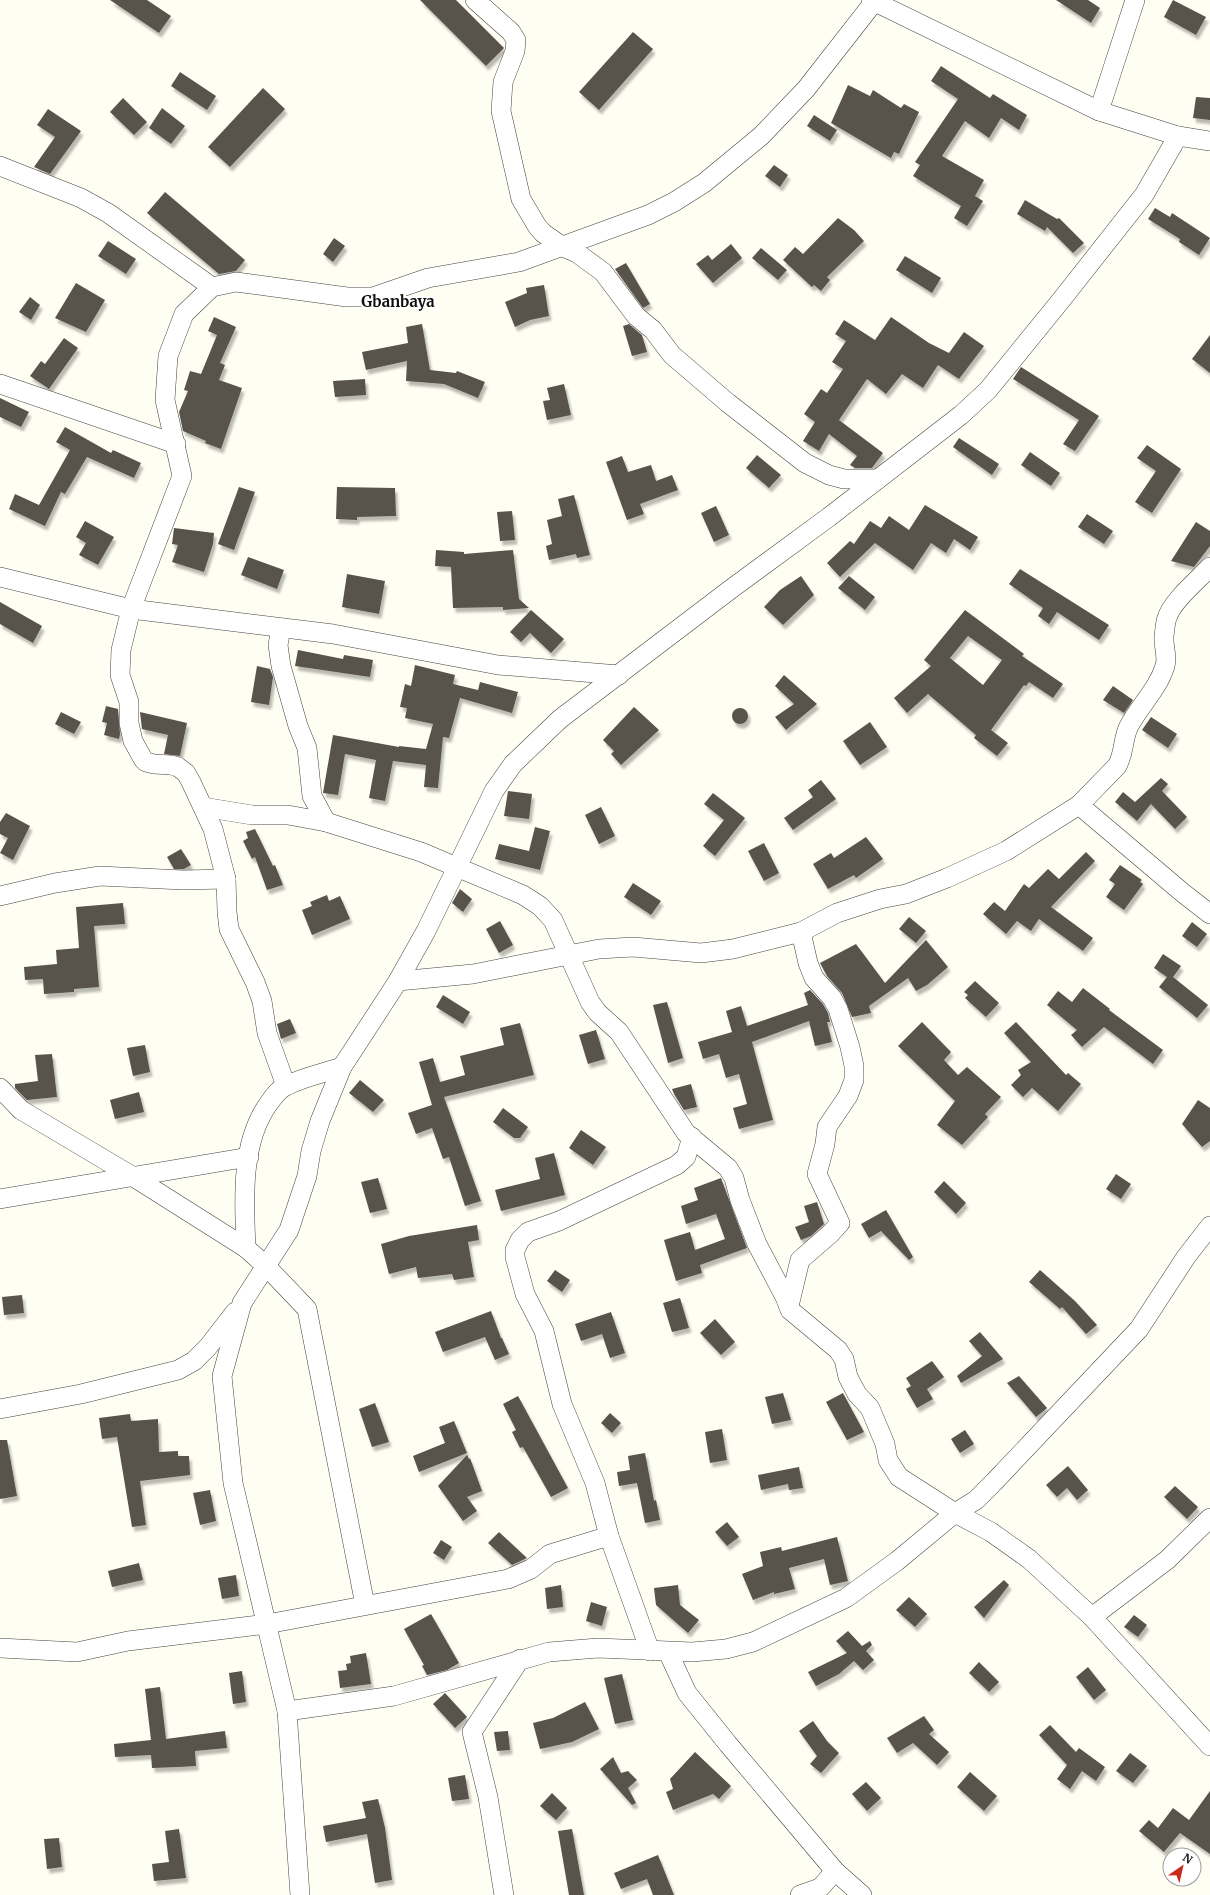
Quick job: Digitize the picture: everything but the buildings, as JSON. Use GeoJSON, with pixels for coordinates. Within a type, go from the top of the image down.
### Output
{"type":"FeatureCollection","features":[{"type":"Feature","properties":{"kind":"street"},"geometry":{"type":"LineString","coordinates":[[475,0],[510,32],[516,40],[515,50],[503,82],[501,111],[521,199],[537,226],[543,233],[563,248],[577,253],[603,272],[636,316],[653,330],[672,354],[728,403],[805,463],[829,475],[844,479],[878,479]]}},
{"type":"Feature","properties":{"kind":"street"},"geometry":{"type":"LineString","coordinates":[[1099,111],[1135,0]]}},
{"type":"Feature","properties":{"kind":"street"},"geometry":{"type":"LineString","coordinates":[[286,1086],[267,1033],[262,1001],[255,982],[229,929],[226,879],[213,829],[186,774],[178,767],[146,762],[143,759],[133,741],[129,702],[120,674],[121,650],[131,609],[182,476],[165,400],[168,356],[184,314],[212,287],[236,282],[347,297],[373,296],[428,278],[519,262],[563,248],[648,216],[674,202],[730,163],[760,136],[806,89],[873,1],[1099,111],[1178,136],[1210,141]]}},
{"type":"Feature","properties":{"kind":"street"},"geometry":{"type":"LineString","coordinates":[[0,1409],[81,1394],[178,1370],[194,1362],[208,1348],[242,1303],[289,1230],[306,1176],[311,1151],[320,1121],[342,1067],[398,981],[426,931],[494,791],[513,764],[560,719],[730,589],[829,518],[961,415],[988,390],[1144,195],[1178,136]]}},
{"type":"Feature","properties":{"kind":"street"},"geometry":{"type":"LineString","coordinates":[[0,166],[81,198],[108,213],[212,287]]}},
{"type":"Feature","properties":{"kind":"street"},"geometry":{"type":"LineString","coordinates":[[0,384],[176,444]]}},
{"type":"Feature","properties":{"kind":"street"},"geometry":{"type":"LineString","coordinates":[[398,981],[473,974],[599,949],[633,947],[701,953],[733,949],[801,932],[837,913],[880,899],[906,894],[954,875],[1006,851],[1079,804],[1117,766],[1124,750],[1123,741],[1129,726],[1159,681],[1165,667],[1167,659],[1164,641],[1167,617],[1174,604],[1210,567]]}},
{"type":"Feature","properties":{"kind":"street"},"geometry":{"type":"LineString","coordinates":[[0,577],[131,609],[333,634],[498,665],[619,675]]}},
{"type":"Feature","properties":{"kind":"street"},"geometry":{"type":"LineString","coordinates":[[281,628],[278,645],[281,666],[298,726],[307,748],[312,796],[326,822]]}},
{"type":"Feature","properties":{"kind":"street"},"geometry":{"type":"LineString","coordinates":[[1079,804],[1183,894],[1210,914]]}},
{"type":"Feature","properties":{"kind":"street"},"geometry":{"type":"LineString","coordinates":[[203,807],[252,815],[288,815],[326,822],[422,852],[523,895],[540,906],[553,920],[590,1002],[597,1012],[619,1032],[658,1094],[686,1133],[728,1168],[734,1178],[740,1200],[757,1244],[790,1310],[838,1350],[844,1359],[848,1377],[857,1394],[870,1408],[885,1444],[888,1460],[899,1477],[955,1513],[991,1532],[1029,1559],[1092,1617],[1210,1746]]}},
{"type":"Feature","properties":{"kind":"street"},"geometry":{"type":"LineString","coordinates":[[0,896],[55,883],[100,876],[183,880],[226,879]]}},
{"type":"Feature","properties":{"kind":"street"},"geometry":{"type":"LineString","coordinates":[[789,1306],[800,1260],[830,1234],[840,1223],[816,1174],[825,1144],[827,1127],[845,1101],[854,1080],[854,1066],[850,1047],[838,1009],[832,998],[814,978],[808,963],[801,932]]}},
{"type":"Feature","properties":{"kind":"street"},"geometry":{"type":"LineString","coordinates":[[246,1248],[244,1197],[249,1157],[255,1128],[264,1111],[277,1092],[286,1086],[342,1067]]}},
{"type":"Feature","properties":{"kind":"street"},"geometry":{"type":"LineString","coordinates":[[0,1088],[21,1110],[132,1176],[246,1248],[266,1266],[307,1309],[365,1605]]}},
{"type":"Feature","properties":{"kind":"street"},"geometry":{"type":"LineString","coordinates":[[692,1137],[686,1157],[677,1165],[586,1208],[528,1232],[520,1240],[515,1250],[515,1257],[525,1294],[544,1331],[562,1404],[596,1483],[609,1536],[659,1651],[687,1693],[835,1871],[862,1895]]}},
{"type":"Feature","properties":{"kind":"street"},"geometry":{"type":"LineString","coordinates":[[0,1199],[249,1157]]}},
{"type":"Feature","properties":{"kind":"street"},"geometry":{"type":"LineString","coordinates":[[287,1711],[394,1696],[549,1652],[598,1648],[659,1651],[726,1649],[753,1642],[846,1598],[897,1561],[955,1513],[976,1500],[994,1482],[1138,1329],[1186,1257],[1210,1226]]}},
{"type":"Feature","properties":{"kind":"street"},"geometry":{"type":"LineString","coordinates":[[242,1303],[222,1376],[233,1483],[287,1711],[300,1895]]}},
{"type":"Feature","properties":{"kind":"street"},"geometry":{"type":"LineString","coordinates":[[1092,1617],[1167,1560],[1210,1518]]}},
{"type":"Feature","properties":{"kind":"street"},"geometry":{"type":"LineString","coordinates":[[0,1648],[77,1652],[128,1642],[267,1624],[508,1580],[531,1569],[550,1554],[609,1536]]}},
{"type":"Feature","properties":{"kind":"street"},"geometry":{"type":"LineString","coordinates":[[504,1895],[488,1797],[472,1732],[520,1659]]}},
{"type":"Feature","properties":{"kind":"street"},"geometry":{"type":"LineString","coordinates":[[800,1895],[820,1888],[835,1871]]}},
{"type":"Feature","properties":{"kind":"district","name":"Gbanbaya"},"geometry":{"type":"Point","coordinates":[398,301]}}]}
